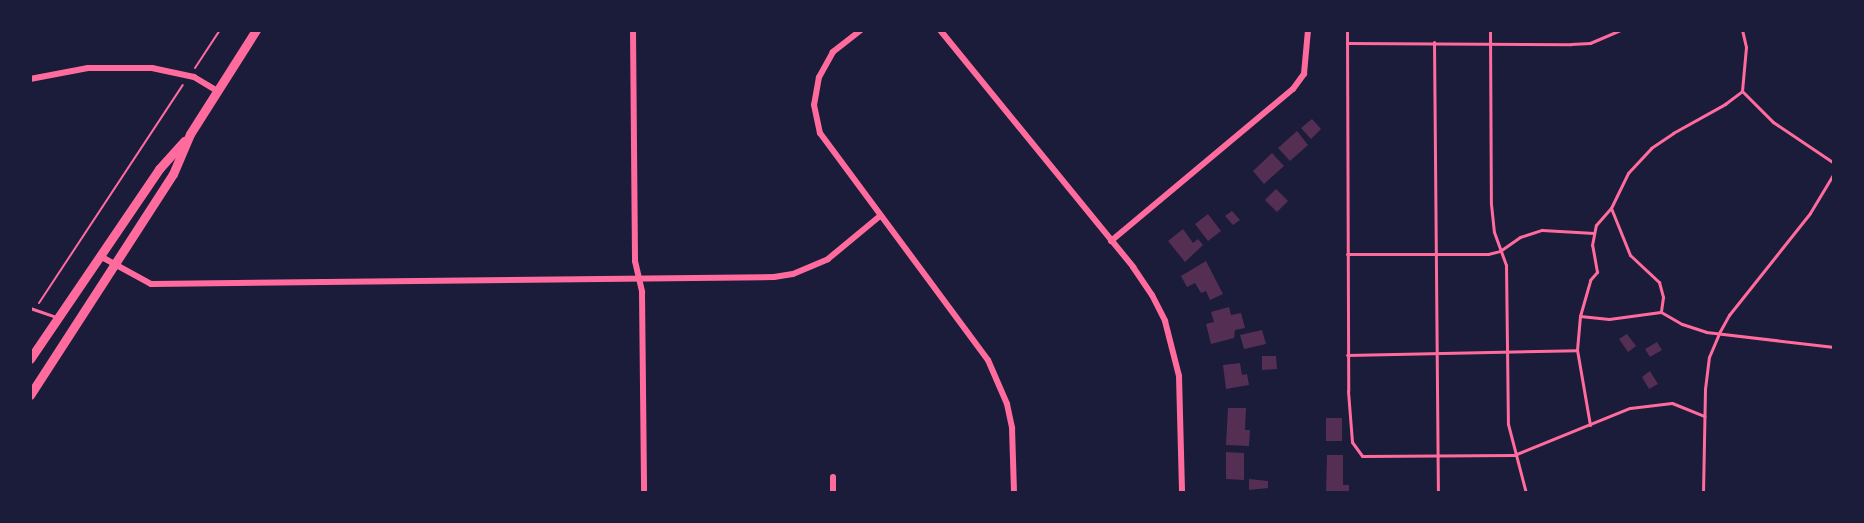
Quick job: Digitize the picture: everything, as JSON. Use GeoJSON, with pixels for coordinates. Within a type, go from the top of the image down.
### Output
{"type":"FeatureCollection","features":[{"type":"Feature","properties":{"kind":"main road"},"geometry":{"type":"LineString","coordinates":[[30,395],[172,174],[190,134],[256,30]]}},
{"type":"Feature","properties":{"kind":"main road"},"geometry":{"type":"LineString","coordinates":[[30,359],[159,169],[190,134]]}},
{"type":"Feature","properties":{"kind":"street"},"geometry":{"type":"LineString","coordinates":[[633,30],[635,261],[642,292],[644,493]]}},
{"type":"Feature","properties":{"kind":"street"},"geometry":{"type":"LineString","coordinates":[[861,30],[841,45],[825,64],[817,84],[814,105],[820,134],[972,336],[999,381],[1012,428],[1014,493]]}},
{"type":"Feature","properties":{"kind":"street"},"geometry":{"type":"LineString","coordinates":[[940,30],[1152,295],[1174,348],[1181,405],[1182,493]]}},
{"type":"Feature","properties":{"kind":"street"},"geometry":{"type":"LineString","coordinates":[[1111,241],[1293,89],[1304,74],[1308,30]]}},
{"type":"Feature","properties":{"kind":"street"},"geometry":{"type":"LineString","coordinates":[[30,80],[88,68],[152,68],[189,76],[217,91]]}},
{"type":"Feature","properties":{"kind":"street"},"geometry":{"type":"LineString","coordinates":[[100,256],[151,284],[774,277],[793,274],[828,259],[880,216]]}},
{"type":"Feature","properties":{"kind":"street"},"geometry":{"type":"LineString","coordinates":[[833,477],[833,493]]}},
{"type":"Feature","properties":{"kind":"lane"},"geometry":{"type":"LineString","coordinates":[[1347,30],[1347,355],[1352,442],[1362,456],[1514,455],[1630,408],[1672,403],[1705,416]]}},
{"type":"Feature","properties":{"kind":"lane"},"geometry":{"type":"LineString","coordinates":[[1490,30],[1491,204],[1494,232],[1506,265],[1509,353],[1508,424],[1514,455],[1526,493]]}},
{"type":"Feature","properties":{"kind":"lane"},"geometry":{"type":"LineString","coordinates":[[1347,43],[1590,43],[1621,30]]}},
{"type":"Feature","properties":{"kind":"lane"},"geometry":{"type":"LineString","coordinates":[[1590,425],[1577,350],[1580,316],[1590,280],[1597,272],[1592,244],[1596,225],[1611,208],[1628,173],[1651,148],[1725,104],[1742,91],[1746,47],[1742,30]]}},
{"type":"Feature","properties":{"kind":"lane"},"geometry":{"type":"LineString","coordinates":[[1434,42],[1438,493]]}},
{"type":"Feature","properties":{"kind":"lane"},"geometry":{"type":"LineString","coordinates":[[1742,91],[1773,122],[1834,163]]}},
{"type":"Feature","properties":{"kind":"lane"},"geometry":{"type":"LineString","coordinates":[[1703,493],[1709,357],[1729,315],[1810,213],[1834,173]]}},
{"type":"Feature","properties":{"kind":"lane"},"geometry":{"type":"LineString","coordinates":[[1611,208],[1630,255],[1659,282],[1663,297],[1661,312]]}},
{"type":"Feature","properties":{"kind":"lane"},"geometry":{"type":"LineString","coordinates":[[1347,254],[1488,254],[1500,251],[1520,237],[1542,230],[1594,233]]}},
{"type":"Feature","properties":{"kind":"lane"},"geometry":{"type":"LineString","coordinates":[[30,308],[36,308],[58,318]]}},
{"type":"Feature","properties":{"kind":"lane"},"geometry":{"type":"LineString","coordinates":[[1580,316],[1609,319],[1661,312],[1682,324],[1706,332],[1834,346]]}},
{"type":"Feature","properties":{"kind":"lane"},"geometry":{"type":"LineString","coordinates":[[1347,355],[1577,350]]}},
{"type":"Feature","properties":{"kind":"path"},"geometry":{"type":"LineString","coordinates":[[36,308],[220,30]]}},
{"type":"Feature","properties":{"kind":"building"},"geometry":{"type":"Polygon","coordinates":[[[1312,119],[1321,129],[1311,139],[1301,128],[1312,119]]]}},
{"type":"Feature","properties":{"kind":"building"},"geometry":{"type":"Polygon","coordinates":[[[1297,131],[1308,145],[1290,161],[1278,148],[1297,131]]]}},
{"type":"Feature","properties":{"kind":"building"},"geometry":{"type":"Polygon","coordinates":[[[1272,153],[1284,166],[1264,184],[1253,171],[1272,153]]]}},
{"type":"Feature","properties":{"kind":"building"},"geometry":{"type":"Polygon","coordinates":[[[1276,189],[1288,201],[1277,212],[1265,200],[1276,189]]]}},
{"type":"Feature","properties":{"kind":"building"},"geometry":{"type":"Polygon","coordinates":[[[1232,211],[1240,220],[1233,225],[1225,216],[1232,211]]]}},
{"type":"Feature","properties":{"kind":"building"},"geometry":{"type":"Polygon","coordinates":[[[1208,214],[1221,231],[1208,241],[1195,224],[1208,214]]]}},
{"type":"Feature","properties":{"kind":"building"},"geometry":{"type":"Polygon","coordinates":[[[1183,229],[1193,243],[1198,239],[1203,245],[1185,262],[1168,241],[1183,229]]]}},
{"type":"Feature","properties":{"kind":"building"},"geometry":{"type":"Polygon","coordinates":[[[1206,261],[1223,294],[1210,300],[1206,291],[1201,293],[1195,283],[1187,287],[1181,276],[1206,261]]]}},
{"type":"Feature","properties":{"kind":"building"},"geometry":{"type":"Polygon","coordinates":[[[1229,307],[1231,315],[1241,313],[1245,328],[1235,330],[1234,338],[1211,344],[1206,324],[1214,322],[1211,312],[1229,307]]]}},
{"type":"Feature","properties":{"kind":"building"},"geometry":{"type":"Polygon","coordinates":[[[1262,330],[1266,344],[1244,349],[1240,335],[1262,330]]]}},
{"type":"Feature","properties":{"kind":"building"},"geometry":{"type":"Polygon","coordinates":[[[1627,334],[1636,346],[1628,352],[1619,339],[1627,334]]]}},
{"type":"Feature","properties":{"kind":"building"},"geometry":{"type":"Polygon","coordinates":[[[1657,342],[1662,350],[1650,357],[1645,349],[1657,342]]]}},
{"type":"Feature","properties":{"kind":"building"},"geometry":{"type":"Polygon","coordinates":[[[1262,356],[1276,356],[1277,369],[1262,370],[1262,356]]]}},
{"type":"Feature","properties":{"kind":"building"},"geometry":{"type":"Polygon","coordinates":[[[1240,363],[1242,375],[1247,374],[1249,385],[1226,389],[1223,365],[1240,363]]]}},
{"type":"Feature","properties":{"kind":"building"},"geometry":{"type":"Polygon","coordinates":[[[1650,371],[1658,384],[1649,389],[1642,377],[1650,371]]]}},
{"type":"Feature","properties":{"kind":"building"},"geometry":{"type":"Polygon","coordinates":[[[1228,408],[1246,408],[1245,430],[1250,430],[1249,446],[1226,445],[1228,408]]]}},
{"type":"Feature","properties":{"kind":"building"},"geometry":{"type":"Polygon","coordinates":[[[1326,418],[1342,418],[1342,441],[1326,441],[1326,418]]]}},
{"type":"Feature","properties":{"kind":"building"},"geometry":{"type":"Polygon","coordinates":[[[1226,452],[1244,453],[1244,480],[1226,479],[1226,452]]]}},
{"type":"Feature","properties":{"kind":"building"},"geometry":{"type":"Polygon","coordinates":[[[1327,455],[1343,455],[1343,485],[1349,485],[1349,493],[1326,493],[1327,455]]]}},
{"type":"Feature","properties":{"kind":"building"},"geometry":{"type":"Polygon","coordinates":[[[1249,479],[1268,481],[1268,488],[1249,490],[1249,479]]]}}]}
